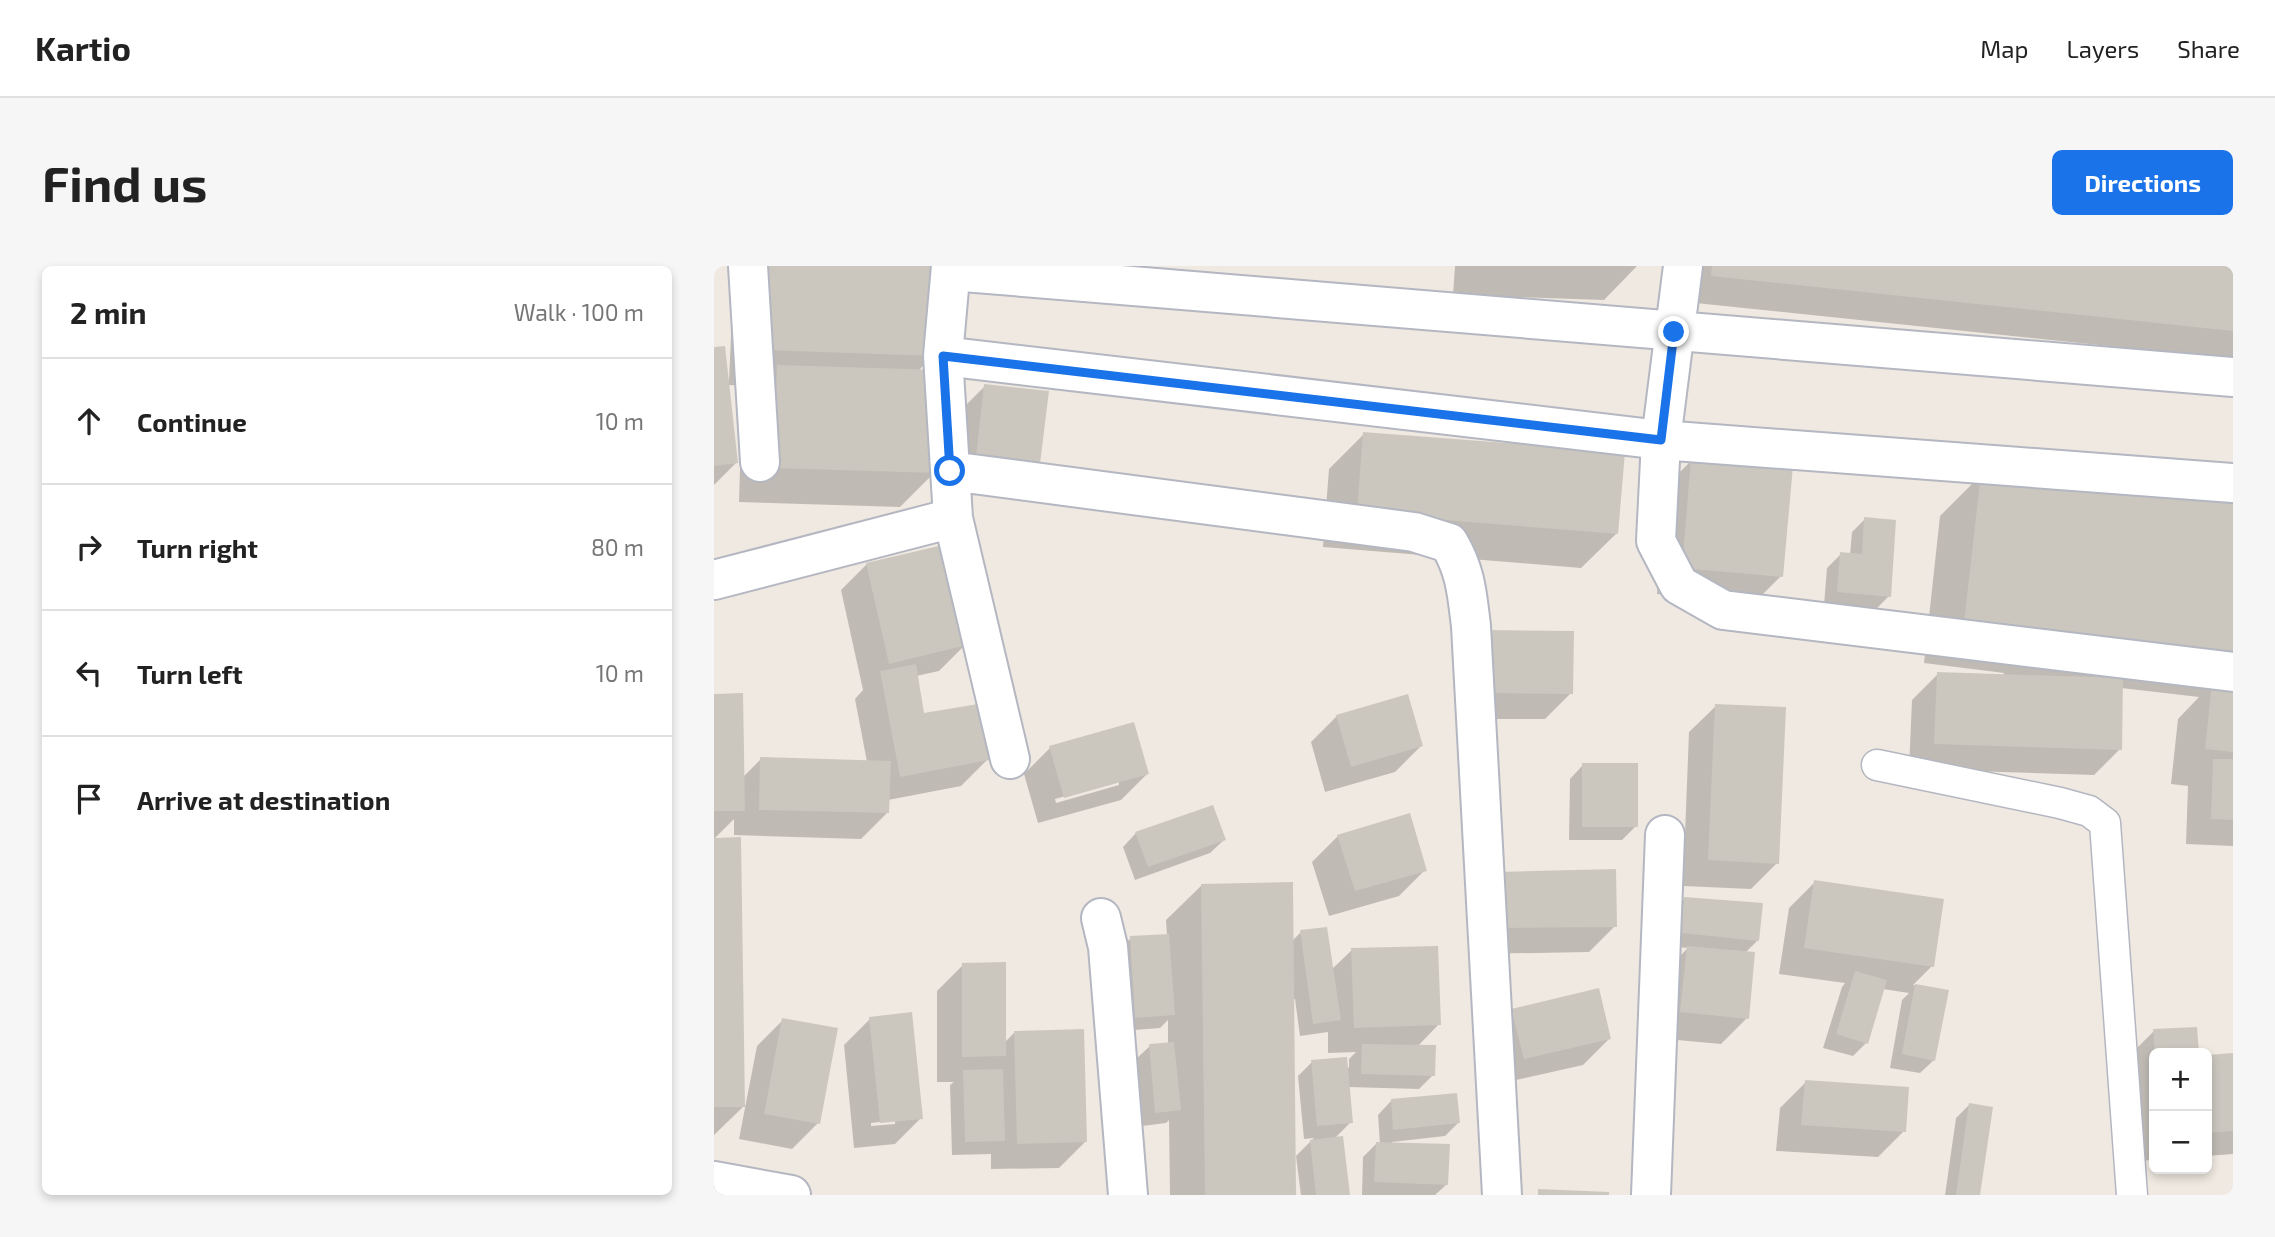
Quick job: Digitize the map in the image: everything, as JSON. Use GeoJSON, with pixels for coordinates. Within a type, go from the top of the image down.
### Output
{"type":"FeatureCollection","features":[{"type":"Feature","properties":{"kind":"street"},"geometry":{"type":"LineString","coordinates":[[748,266],[760,462]]}},
{"type":"Feature","properties":{"kind":"street"},"geometry":{"type":"LineString","coordinates":[[1683,266],[1661,440],[1656,541],[1679,585],[1723,610],[2233,672]]}},
{"type":"Feature","properties":{"kind":"street"},"geometry":{"type":"LineString","coordinates":[[1010,759],[953,518],[943,356],[951,269],[2233,377]]}},
{"type":"Feature","properties":{"kind":"street"},"geometry":{"type":"LineString","coordinates":[[943,356],[1661,440],[2233,483]]}},
{"type":"Feature","properties":{"kind":"street"},"geometry":{"type":"LineString","coordinates":[[950,471],[1415,532],[1449,543],[1460,562],[1466,582],[1471,626],[1502,1195]]}},
{"type":"Feature","properties":{"kind":"street"},"geometry":{"type":"LineString","coordinates":[[714,580],[953,518]]}},
{"type":"Feature","properties":{"kind":"street"},"geometry":{"type":"LineString","coordinates":[[1651,1195],[1665,835]]}},
{"type":"Feature","properties":{"kind":"street"},"geometry":{"type":"LineString","coordinates":[[1101,918],[1108,947],[1128,1195]]}},
{"type":"Feature","properties":{"kind":"street"},"geometry":{"type":"LineString","coordinates":[[714,1181],[791,1195]]}},
{"type":"Feature","properties":{"kind":"lane"},"geometry":{"type":"LineString","coordinates":[[1877,765],[2060,803],[2089,811],[2105,823],[2133,1195]]}},
{"type":"Feature","properties":{"kind":"building"},"geometry":{"type":"Polygon","coordinates":[[[767,266],[939,266],[935,356],[764,350],[767,266]]]}},
{"type":"Feature","properties":{"kind":"building"},"geometry":{"type":"Polygon","coordinates":[[[1712,266],[2233,266],[2233,331],[1711,276],[1712,266]]]}},
{"type":"Feature","properties":{"kind":"building"},"geometry":{"type":"Polygon","coordinates":[[[725,346],[738,463],[714,466],[714,347],[725,346]]]}},
{"type":"Feature","properties":{"kind":"building"},"geometry":{"type":"Polygon","coordinates":[[[777,365],[940,370],[937,473],[773,468],[777,365]]]}},
{"type":"Feature","properties":{"kind":"building"},"geometry":{"type":"Polygon","coordinates":[[[984,384],[1049,391],[1040,464],[976,457],[984,384]]]}},
{"type":"Feature","properties":{"kind":"building"},"geometry":{"type":"Polygon","coordinates":[[[1363,432],[1625,452],[1618,534],[1357,513],[1363,432]]]}},
{"type":"Feature","properties":{"kind":"building"},"geometry":{"type":"Polygon","coordinates":[[[1691,458],[1793,466],[1783,577],[1682,568],[1691,458]]]}},
{"type":"Feature","properties":{"kind":"building"},"geometry":{"type":"Polygon","coordinates":[[[1981,473],[2233,500],[2233,656],[1964,623],[1981,473]]]}},
{"type":"Feature","properties":{"kind":"building"},"geometry":{"type":"Polygon","coordinates":[[[1864,517],[1896,520],[1891,597],[1837,592],[1840,552],[1862,554],[1864,517]]]}},
{"type":"Feature","properties":{"kind":"building"},"geometry":{"type":"Polygon","coordinates":[[[943,545],[967,645],[889,664],[866,563],[943,545]]]}},
{"type":"Feature","properties":{"kind":"building"},"geometry":{"type":"Polygon","coordinates":[[[1483,630],[1574,631],[1573,694],[1482,693],[1483,630]]]}},
{"type":"Feature","properties":{"kind":"building"},"geometry":{"type":"Polygon","coordinates":[[[916,664],[924,713],[978,704],[989,760],[900,777],[880,671],[916,664]]]}},
{"type":"Feature","properties":{"kind":"building"},"geometry":{"type":"Polygon","coordinates":[[[1937,672],[2123,678],[2122,750],[1934,744],[1937,672]]]}},
{"type":"Feature","properties":{"kind":"building"},"geometry":{"type":"Polygon","coordinates":[[[2212,682],[2233,684],[2233,752],[2205,749],[2212,682]]]}},
{"type":"Feature","properties":{"kind":"building"},"geometry":{"type":"Polygon","coordinates":[[[743,693],[745,811],[714,811],[714,694],[743,693]]]}},
{"type":"Feature","properties":{"kind":"building"},"geometry":{"type":"Polygon","coordinates":[[[1408,694],[1423,746],[1351,767],[1336,715],[1408,694]]]}},
{"type":"Feature","properties":{"kind":"building"},"geometry":{"type":"Polygon","coordinates":[[[1715,704],[1786,707],[1779,864],[1708,860],[1715,704]]]}},
{"type":"Feature","properties":{"kind":"building"},"geometry":{"type":"Polygon","coordinates":[[[1134,722],[1149,774],[1064,798],[1049,746],[1134,722]]]}},
{"type":"Feature","properties":{"kind":"building"},"geometry":{"type":"Polygon","coordinates":[[[760,757],[891,761],[889,813],[759,810],[760,757]]]}},
{"type":"Feature","properties":{"kind":"building"},"geometry":{"type":"Polygon","coordinates":[[[2213,759],[2233,759],[2233,820],[2211,819],[2213,759]]]}},
{"type":"Feature","properties":{"kind":"building"},"geometry":{"type":"Polygon","coordinates":[[[1582,763],[1638,763],[1638,827],[1582,827],[1582,763]]]}},
{"type":"Feature","properties":{"kind":"building"},"geometry":{"type":"Polygon","coordinates":[[[1213,805],[1226,840],[1148,867],[1135,832],[1213,805]]]}},
{"type":"Feature","properties":{"kind":"building"},"geometry":{"type":"Polygon","coordinates":[[[1410,813],[1427,871],[1355,891],[1337,835],[1410,813]]]}},
{"type":"Feature","properties":{"kind":"building"},"geometry":{"type":"Polygon","coordinates":[[[741,837],[745,1107],[714,1107],[714,838],[741,837]]]}},
{"type":"Feature","properties":{"kind":"building"},"geometry":{"type":"Polygon","coordinates":[[[1616,869],[1617,927],[1499,928],[1498,872],[1616,869]]]}},
{"type":"Feature","properties":{"kind":"building"},"geometry":{"type":"Polygon","coordinates":[[[1814,880],[1944,899],[1934,967],[1804,948],[1814,880]]]}},
{"type":"Feature","properties":{"kind":"building"},"geometry":{"type":"Polygon","coordinates":[[[1293,882],[1296,1195],[1205,1195],[1201,884],[1293,882]]]}},
{"type":"Feature","properties":{"kind":"building"},"geometry":{"type":"Polygon","coordinates":[[[1684,897],[1763,903],[1759,941],[1681,933],[1684,897]]]}},
{"type":"Feature","properties":{"kind":"building"},"geometry":{"type":"Polygon","coordinates":[[[1327,927],[1341,1020],[1313,1024],[1300,930],[1327,927]]]}},
{"type":"Feature","properties":{"kind":"building"},"geometry":{"type":"Polygon","coordinates":[[[1169,934],[1175,1015],[1135,1018],[1130,936],[1169,934]]]}},
{"type":"Feature","properties":{"kind":"building"},"geometry":{"type":"Polygon","coordinates":[[[1438,946],[1441,1025],[1354,1028],[1351,948],[1438,946]]]}},
{"type":"Feature","properties":{"kind":"building"},"geometry":{"type":"Polygon","coordinates":[[[1687,946],[1755,952],[1749,1019],[1680,1012],[1687,946]]]}},
{"type":"Feature","properties":{"kind":"building"},"geometry":{"type":"Polygon","coordinates":[[[1006,962],[1006,1056],[962,1057],[962,963],[1006,962]]]}},
{"type":"Feature","properties":{"kind":"building"},"geometry":{"type":"Polygon","coordinates":[[[1855,971],[1887,980],[1868,1044],[1836,1034],[1855,971]]]}},
{"type":"Feature","properties":{"kind":"building"},"geometry":{"type":"Polygon","coordinates":[[[1915,984],[1949,990],[1935,1061],[1902,1054],[1915,984]]]}},
{"type":"Feature","properties":{"kind":"building"},"geometry":{"type":"Polygon","coordinates":[[[1599,988],[1611,1039],[1524,1059],[1511,1009],[1599,988]]]}},
{"type":"Feature","properties":{"kind":"building"},"geometry":{"type":"Polygon","coordinates":[[[912,1012],[923,1119],[880,1123],[869,1017],[912,1012]]]}},
{"type":"Feature","properties":{"kind":"building"},"geometry":{"type":"Polygon","coordinates":[[[782,1018],[838,1028],[820,1124],[764,1114],[782,1018]]]}},
{"type":"Feature","properties":{"kind":"building"},"geometry":{"type":"Polygon","coordinates":[[[2197,1027],[2199,1048],[2155,1048],[2153,1029],[2197,1027]]]}},
{"type":"Feature","properties":{"kind":"building"},"geometry":{"type":"Polygon","coordinates":[[[1084,1029],[1087,1142],[1017,1144],[1014,1031],[1084,1029]]]}},
{"type":"Feature","properties":{"kind":"building"},"geometry":{"type":"Polygon","coordinates":[[[1174,1042],[1181,1110],[1155,1113],[1149,1044],[1174,1042]]]}},
{"type":"Feature","properties":{"kind":"building"},"geometry":{"type":"Polygon","coordinates":[[[1362,1044],[1436,1045],[1435,1076],[1361,1074],[1362,1044]]]}},
{"type":"Feature","properties":{"kind":"building"},"geometry":{"type":"Polygon","coordinates":[[[2233,1053],[2233,1131],[2212,1133],[2212,1055],[2233,1053]]]}},
{"type":"Feature","properties":{"kind":"building"},"geometry":{"type":"Polygon","coordinates":[[[1347,1057],[1353,1123],[1317,1126],[1311,1060],[1347,1057]]]}},
{"type":"Feature","properties":{"kind":"building"},"geometry":{"type":"Polygon","coordinates":[[[1003,1069],[1005,1141],[965,1142],[963,1070],[1003,1069]]]}},
{"type":"Feature","properties":{"kind":"building"},"geometry":{"type":"Polygon","coordinates":[[[1805,1080],[1909,1087],[1906,1132],[1801,1125],[1805,1080]]]}},
{"type":"Feature","properties":{"kind":"building"},"geometry":{"type":"Polygon","coordinates":[[[1457,1093],[1460,1123],[1393,1130],[1391,1099],[1457,1093]]]}},
{"type":"Feature","properties":{"kind":"building"},"geometry":{"type":"Polygon","coordinates":[[[1969,1103],[1993,1107],[1980,1195],[1956,1195],[1969,1103]]]}},
{"type":"Feature","properties":{"kind":"building"},"geometry":{"type":"Polygon","coordinates":[[[1343,1136],[1350,1195],[1316,1195],[1310,1140],[1343,1136]]]}},
{"type":"Feature","properties":{"kind":"building"},"geometry":{"type":"Polygon","coordinates":[[[1376,1142],[1450,1144],[1448,1185],[1374,1182],[1376,1142]]]}},
{"type":"Feature","properties":{"kind":"building"},"geometry":{"type":"Polygon","coordinates":[[[1538,1189],[1609,1192],[1609,1195],[1538,1195],[1538,1189]]]}},
{"type":"Feature","properties":{"kind":"route"},"geometry":{"type":"LineString","coordinates":[[950,471],[943,356],[1661,440],[1674,332]]}}]}
